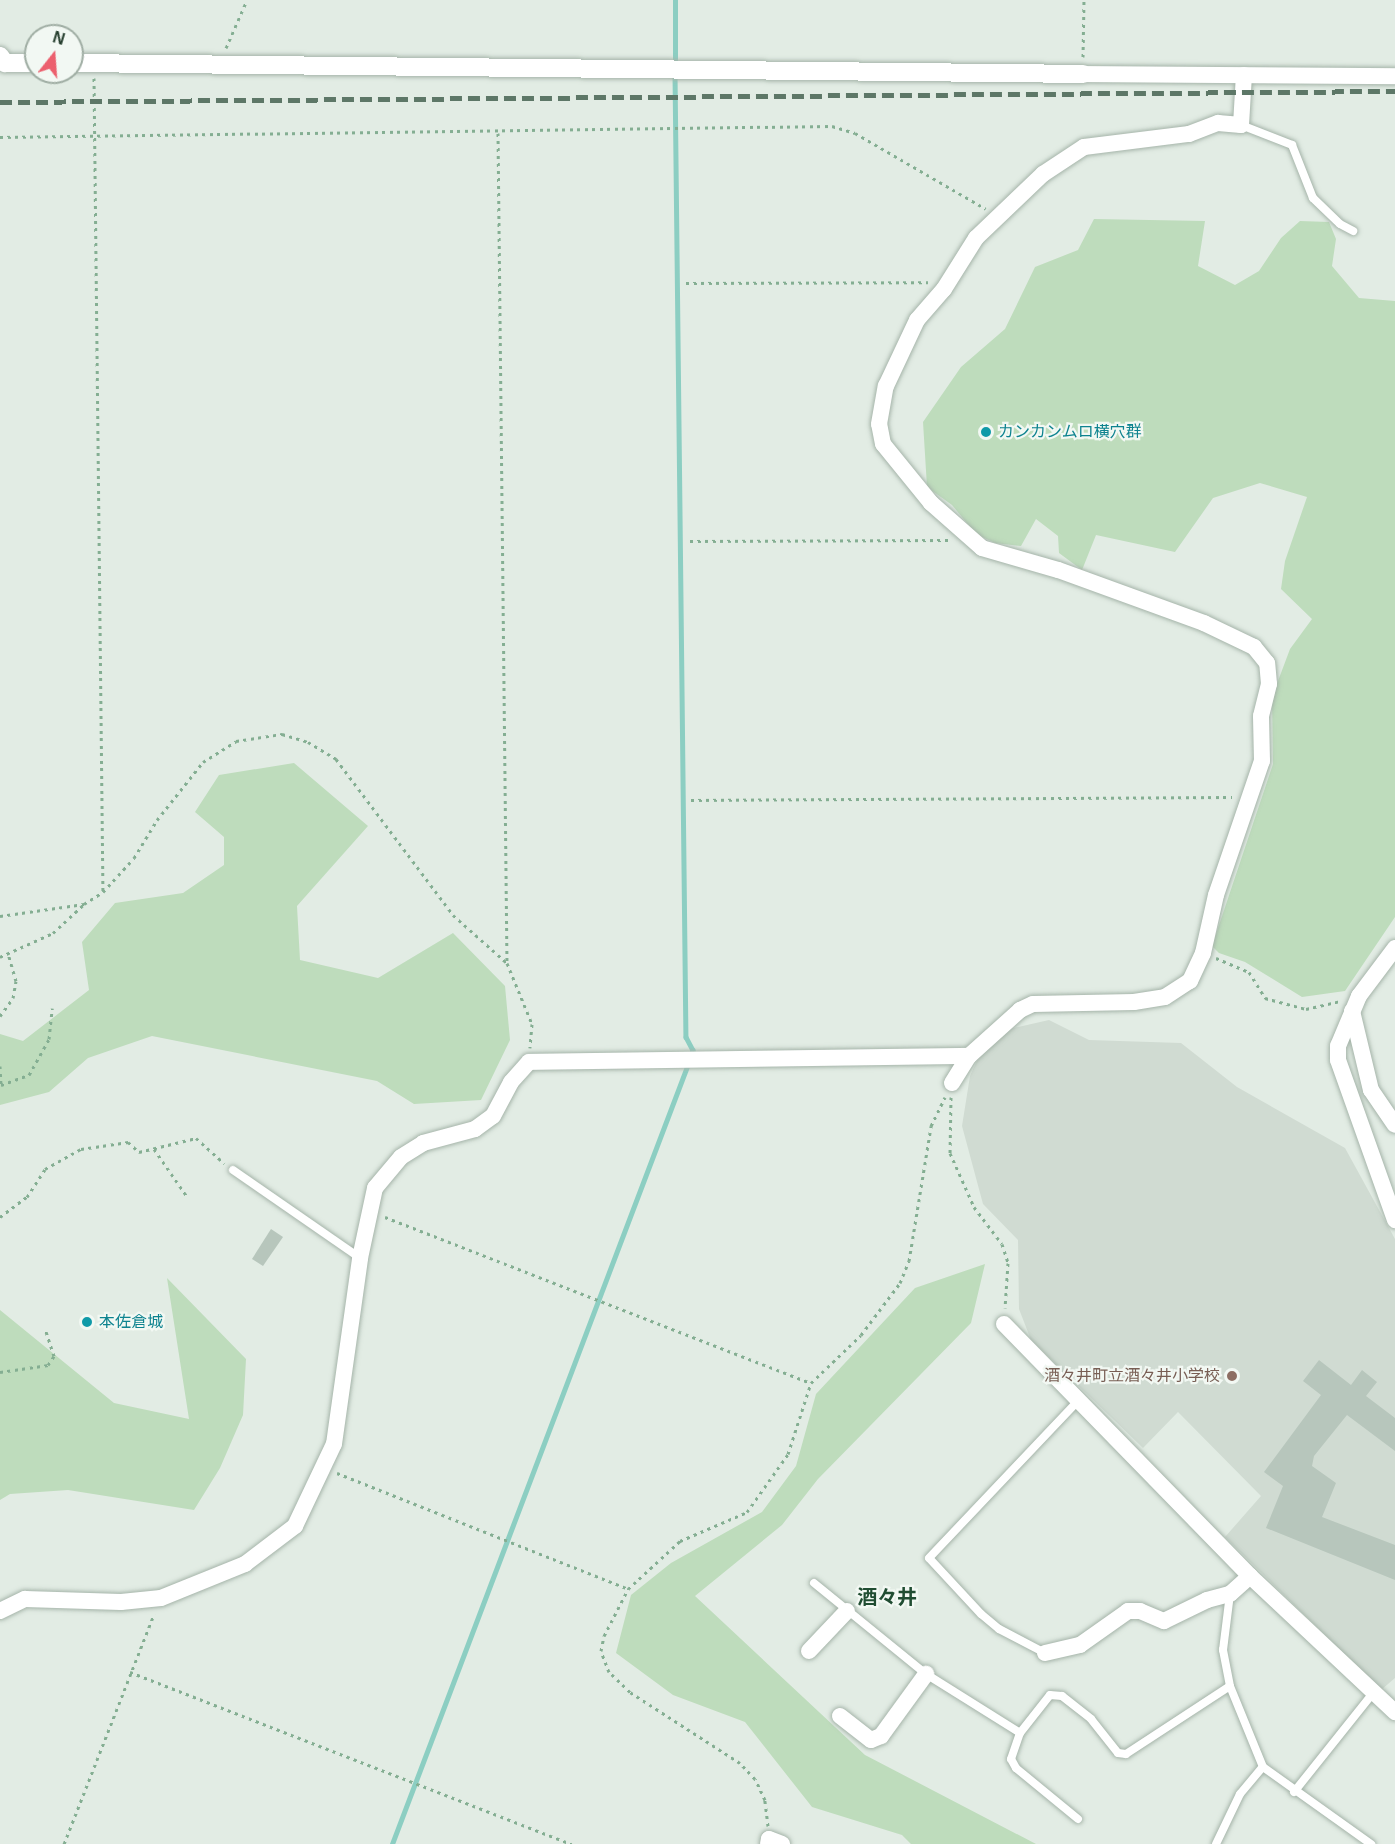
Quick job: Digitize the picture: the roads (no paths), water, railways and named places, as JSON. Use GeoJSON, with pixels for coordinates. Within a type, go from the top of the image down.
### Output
{"type":"FeatureCollection","features":[{"type":"Feature","properties":{"kind":"street"},"geometry":{"type":"LineString","coordinates":[[0,56],[5,63],[24,63]]}},
{"type":"Feature","properties":{"kind":"street"},"geometry":{"type":"LineString","coordinates":[[84,62],[1395,76]]}},
{"type":"Feature","properties":{"kind":"street"},"geometry":{"type":"LineString","coordinates":[[952,1083],[969,1056],[1020,1010],[1033,1004],[1134,1002],[1178,992],[1196,971],[1203,953],[1216,895],[1253,797],[1262,761],[1261,716],[1269,684],[1267,663],[1254,647],[1204,623],[1058,570],[982,548],[932,503],[883,444],[879,424],[880,406],[895,360],[917,320],[948,282],[976,238],[1042,174],[1084,147],[1189,134],[1218,123],[1241,125],[1244,75]]}},
{"type":"Feature","properties":{"kind":"street"},"geometry":{"type":"LineString","coordinates":[[1395,948],[1355,1003],[1338,1046],[1338,1060],[1395,1220]]}},
{"type":"Feature","properties":{"kind":"street"},"geometry":{"type":"LineString","coordinates":[[1355,1003],[1371,1090],[1395,1125]]}},
{"type":"Feature","properties":{"kind":"street"},"geometry":{"type":"LineString","coordinates":[[0,1611],[25,1599],[121,1602],[161,1598],[230,1572],[267,1551],[295,1527],[325,1468],[334,1444],[360,1258],[368,1210],[375,1188],[401,1157],[423,1143],[475,1129],[493,1116],[511,1082],[529,1062],[969,1056]]}},
{"type":"Feature","properties":{"kind":"street"},"geometry":{"type":"LineString","coordinates":[[1004,1324],[1250,1576],[1373,1694],[1395,1712]]}},
{"type":"Feature","properties":{"kind":"street"},"geometry":{"type":"LineString","coordinates":[[1045,1653],[1080,1645],[1128,1611],[1140,1611],[1164,1621],[1206,1600],[1230,1594],[1250,1576]]}},
{"type":"Feature","properties":{"kind":"street"},"geometry":{"type":"LineString","coordinates":[[809,1651],[847,1611]]}},
{"type":"Feature","properties":{"kind":"street"},"geometry":{"type":"LineString","coordinates":[[840,1716],[871,1740],[881,1736],[927,1674]]}},
{"type":"Feature","properties":{"kind":"lane"},"geometry":{"type":"LineString","coordinates":[[1241,125],[1292,145],[1312,198],[1340,224],[1353,231]]}},
{"type":"Feature","properties":{"kind":"lane"},"geometry":{"type":"LineString","coordinates":[[232,1170],[360,1258]]}},
{"type":"Feature","properties":{"kind":"lane"},"geometry":{"type":"LineString","coordinates":[[1045,1653],[990,1622],[929,1558],[1079,1400]]}},
{"type":"Feature","properties":{"kind":"lane"},"geometry":{"type":"LineString","coordinates":[[814,1583],[927,1674],[1020,1733]]}},
{"type":"Feature","properties":{"kind":"lane"},"geometry":{"type":"LineString","coordinates":[[1230,1594],[1223,1650],[1230,1686],[1263,1767],[1294,1792],[1371,1844]]}},
{"type":"Feature","properties":{"kind":"lane"},"geometry":{"type":"LineString","coordinates":[[1077,1819],[1016,1768],[1011,1759],[1020,1733],[1050,1695],[1062,1696],[1090,1719],[1118,1753],[1126,1754],[1230,1686]]}},
{"type":"Feature","properties":{"kind":"lane"},"geometry":{"type":"LineString","coordinates":[[1294,1792],[1373,1694]]}},
{"type":"Feature","properties":{"kind":"lane"},"geometry":{"type":"LineString","coordinates":[[1216,1844],[1240,1794],[1263,1767]]}},
{"type":"Feature","properties":{"kind":"waterway"},"geometry":{"type":"LineString","coordinates":[[675,0],[675,65]]}},
{"type":"Feature","properties":{"kind":"waterway"},"geometry":{"type":"LineString","coordinates":[[675,73],[686,1037],[693,1050],[691,1056]]}},
{"type":"Feature","properties":{"kind":"waterway"},"geometry":{"type":"LineString","coordinates":[[392,1844],[688,1064]]}},
{"type":"Feature","properties":{"kind":"railway"},"geometry":{"type":"LineString","coordinates":[[0,102],[1395,91]]}},
{"type":"Feature","properties":{"kind":"place","name":"カンカンムロ横穴群"},"geometry":{"type":"Point","coordinates":[986,432]}},
{"type":"Feature","properties":{"kind":"place","name":"本佐倉城"},"geometry":{"type":"Point","coordinates":[87,1322]}},
{"type":"Feature","properties":{"kind":"place","name":"酒々井町立酒々井小学校"},"geometry":{"type":"Point","coordinates":[1232,1376]}},
{"type":"Feature","properties":{"kind":"district","name":"酒々井"},"geometry":{"type":"Point","coordinates":[887,1597]}}]}
